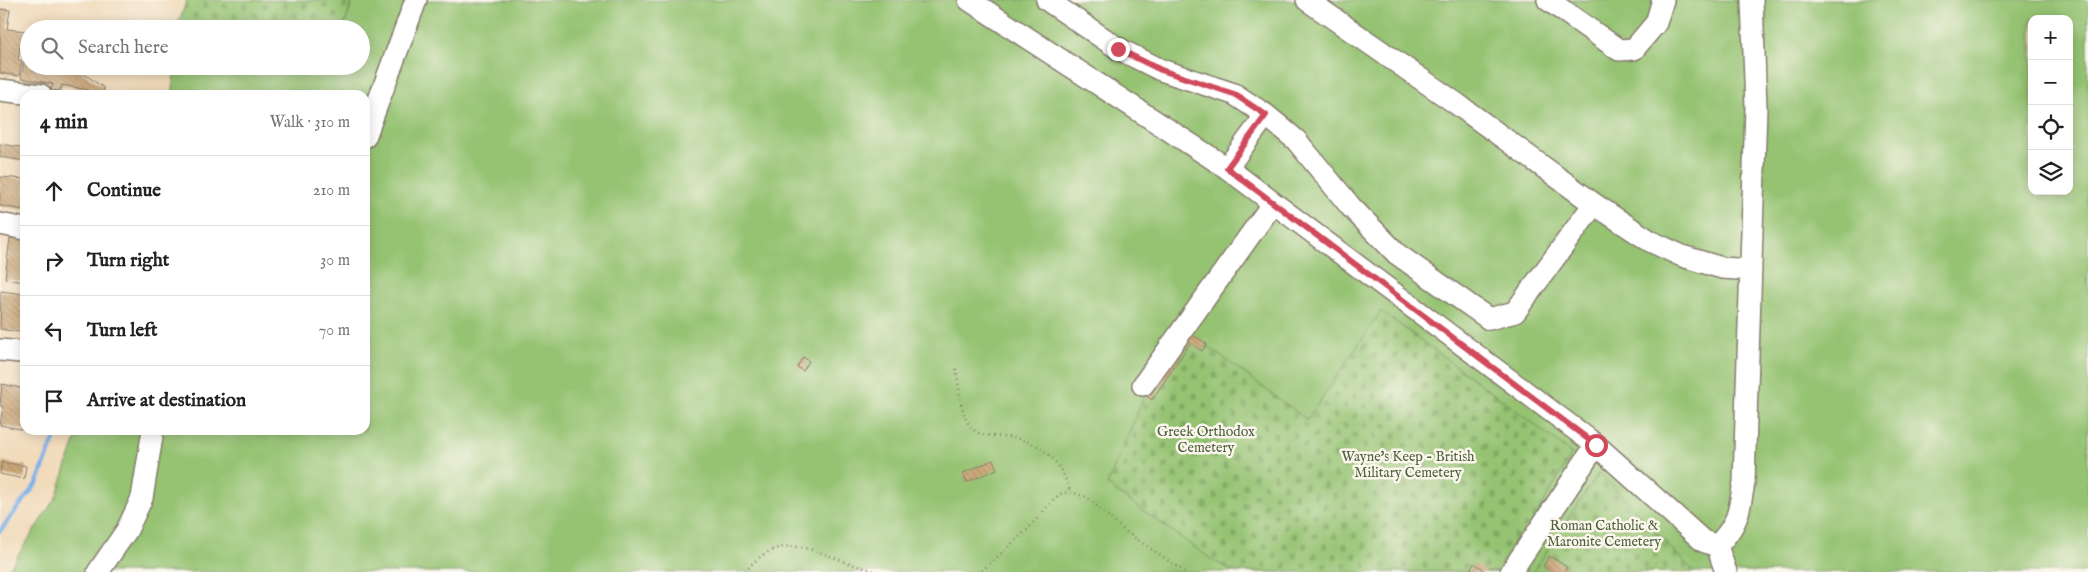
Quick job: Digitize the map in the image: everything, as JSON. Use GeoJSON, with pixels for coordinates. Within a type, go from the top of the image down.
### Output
{"type":"FeatureCollection","features":[{"type":"Feature","properties":{"kind":"street"},"geometry":{"type":"LineString","coordinates":[[370,124],[416,0]]}},
{"type":"Feature","properties":{"kind":"street"},"geometry":{"type":"LineString","coordinates":[[969,0],[1227,168],[1596,445],[1703,541],[1717,546]]}},
{"type":"Feature","properties":{"kind":"street"},"geometry":{"type":"LineString","coordinates":[[1047,0],[1118,49],[1161,70],[1234,94],[1266,115],[1296,140],[1351,207],[1397,254],[1489,319],[1515,312],[1594,204]]}},
{"type":"Feature","properties":{"kind":"street"},"geometry":{"type":"LineString","coordinates":[[1307,0],[1457,104],[1594,204],[1650,241],[1682,256],[1722,268],[1751,270]]}},
{"type":"Feature","properties":{"kind":"street"},"geometry":{"type":"LineString","coordinates":[[1548,0],[1618,50],[1634,49],[1656,23],[1662,0]]}},
{"type":"Feature","properties":{"kind":"street"},"geometry":{"type":"LineString","coordinates":[[1717,546],[1732,530],[1740,511],[1744,482],[1756,107],[1752,0]]}},
{"type":"Feature","properties":{"kind":"street"},"geometry":{"type":"LineString","coordinates":[[0,90],[20,92]]}},
{"type":"Feature","properties":{"kind":"street"},"geometry":{"type":"LineString","coordinates":[[1227,168],[1266,115]]}},
{"type":"Feature","properties":{"kind":"street"},"geometry":{"type":"LineString","coordinates":[[1143,385],[1273,203]]}},
{"type":"Feature","properties":{"kind":"street"},"geometry":{"type":"LineString","coordinates":[[0,224],[20,228]]}},
{"type":"Feature","properties":{"kind":"street"},"geometry":{"type":"LineString","coordinates":[[98,572],[127,530],[142,498],[152,435]]}},
{"type":"Feature","properties":{"kind":"street"},"geometry":{"type":"LineString","coordinates":[[1511,572],[1596,445]]}},
{"type":"Feature","properties":{"kind":"street"},"geometry":{"type":"LineString","coordinates":[[1717,546],[1726,572]]}},
{"type":"Feature","properties":{"kind":"path"},"geometry":{"type":"LineString","coordinates":[[956,369],[964,414],[972,430],[980,434],[1022,439],[1036,444],[1054,459],[1067,481],[1070,492]]}},
{"type":"Feature","properties":{"kind":"path"},"geometry":{"type":"LineString","coordinates":[[977,572],[985,568],[1028,529],[1053,500],[1060,494],[1070,492],[1087,497],[1122,529],[1184,572]]}},
{"type":"Feature","properties":{"kind":"path"},"geometry":{"type":"LineString","coordinates":[[745,572],[764,555],[776,548],[802,546],[819,550],[849,563],[878,572]]}},
{"type":"Feature","properties":{"kind":"green space"},"geometry":{"type":"Polygon","coordinates":[[[187,0],[353,0],[346,20],[179,20],[187,0]]]}},
{"type":"Feature","properties":{"kind":"green space","name":"Greek Orthodox Cemetery"},"geometry":{"type":"Polygon","coordinates":[[[353,0],[2088,0],[2088,572],[7,572],[56,497],[77,435],[370,435],[370,90],[173,90],[174,75],[370,75],[370,20],[346,20],[353,0]]]}},
{"type":"Feature","properties":{"kind":"green space","name":"Wayne's Keep - British Military Cemetery"},"geometry":{"type":"Polygon","coordinates":[[[1381,311],[1572,454],[1503,572],[1235,572],[1214,561],[1107,485],[1145,395],[1187,331],[1307,420],[1381,311]]]}},
{"type":"Feature","properties":{"kind":"green space","name":"Roman Catholic & Maronite Cemetery"},"geometry":{"type":"Polygon","coordinates":[[[1599,472],[1694,572],[1533,572],[1599,472]]]}},
{"type":"Feature","properties":{"kind":"building"},"geometry":{"type":"Polygon","coordinates":[[[0,9],[10,10],[7,29],[20,30],[18,60],[20,60],[20,71],[19,76],[0,73],[0,9]]]}},
{"type":"Feature","properties":{"kind":"building"},"geometry":{"type":"Polygon","coordinates":[[[22,75],[86,75],[104,88],[104,90],[88,90],[62,85],[60,90],[51,90],[53,84],[21,78],[22,75]]]}},
{"type":"Feature","properties":{"kind":"building"},"geometry":{"type":"Polygon","coordinates":[[[0,144],[20,147],[20,160],[0,157],[0,144]]]}},
{"type":"Feature","properties":{"kind":"building"},"geometry":{"type":"Polygon","coordinates":[[[0,177],[20,179],[20,209],[0,206],[0,177]]]}},
{"type":"Feature","properties":{"kind":"building"},"geometry":{"type":"Polygon","coordinates":[[[10,238],[20,239],[20,281],[5,279],[10,238]]]}},
{"type":"Feature","properties":{"kind":"building"},"geometry":{"type":"Polygon","coordinates":[[[1,291],[20,293],[20,332],[0,329],[1,291]]]}},
{"type":"Feature","properties":{"kind":"building"},"geometry":{"type":"Polygon","coordinates":[[[1187,331],[1207,344],[1202,351],[1190,343],[1152,400],[1145,395],[1187,331]]]}},
{"type":"Feature","properties":{"kind":"building"},"geometry":{"type":"Polygon","coordinates":[[[803,357],[809,361],[803,371],[797,367],[803,357]]]}},
{"type":"Feature","properties":{"kind":"building"},"geometry":{"type":"Polygon","coordinates":[[[2,384],[20,388],[20,429],[0,425],[3,406],[0,406],[2,384]]]}},
{"type":"Feature","properties":{"kind":"building"},"geometry":{"type":"Polygon","coordinates":[[[993,460],[997,469],[967,482],[963,473],[993,460]]]}},
{"type":"Feature","properties":{"kind":"building"},"geometry":{"type":"Polygon","coordinates":[[[2,462],[26,466],[24,479],[0,474],[2,462]]]}},
{"type":"Feature","properties":{"kind":"building"},"geometry":{"type":"Polygon","coordinates":[[[1549,556],[1567,567],[1564,572],[1552,572],[1543,566],[1549,556]]]}},
{"type":"Feature","properties":{"kind":"building"},"geometry":{"type":"Polygon","coordinates":[[[1474,563],[1487,572],[1469,572],[1474,563]]]}},
{"type":"Feature","properties":{"kind":"waterway"},"geometry":{"type":"LineString","coordinates":[[0,531],[37,483],[56,435]]}},
{"type":"Feature","properties":{"kind":"route"},"geometry":{"type":"LineString","coordinates":[[1118,49],[1161,70],[1234,94],[1266,115],[1227,168],[1596,445]]}}]}
